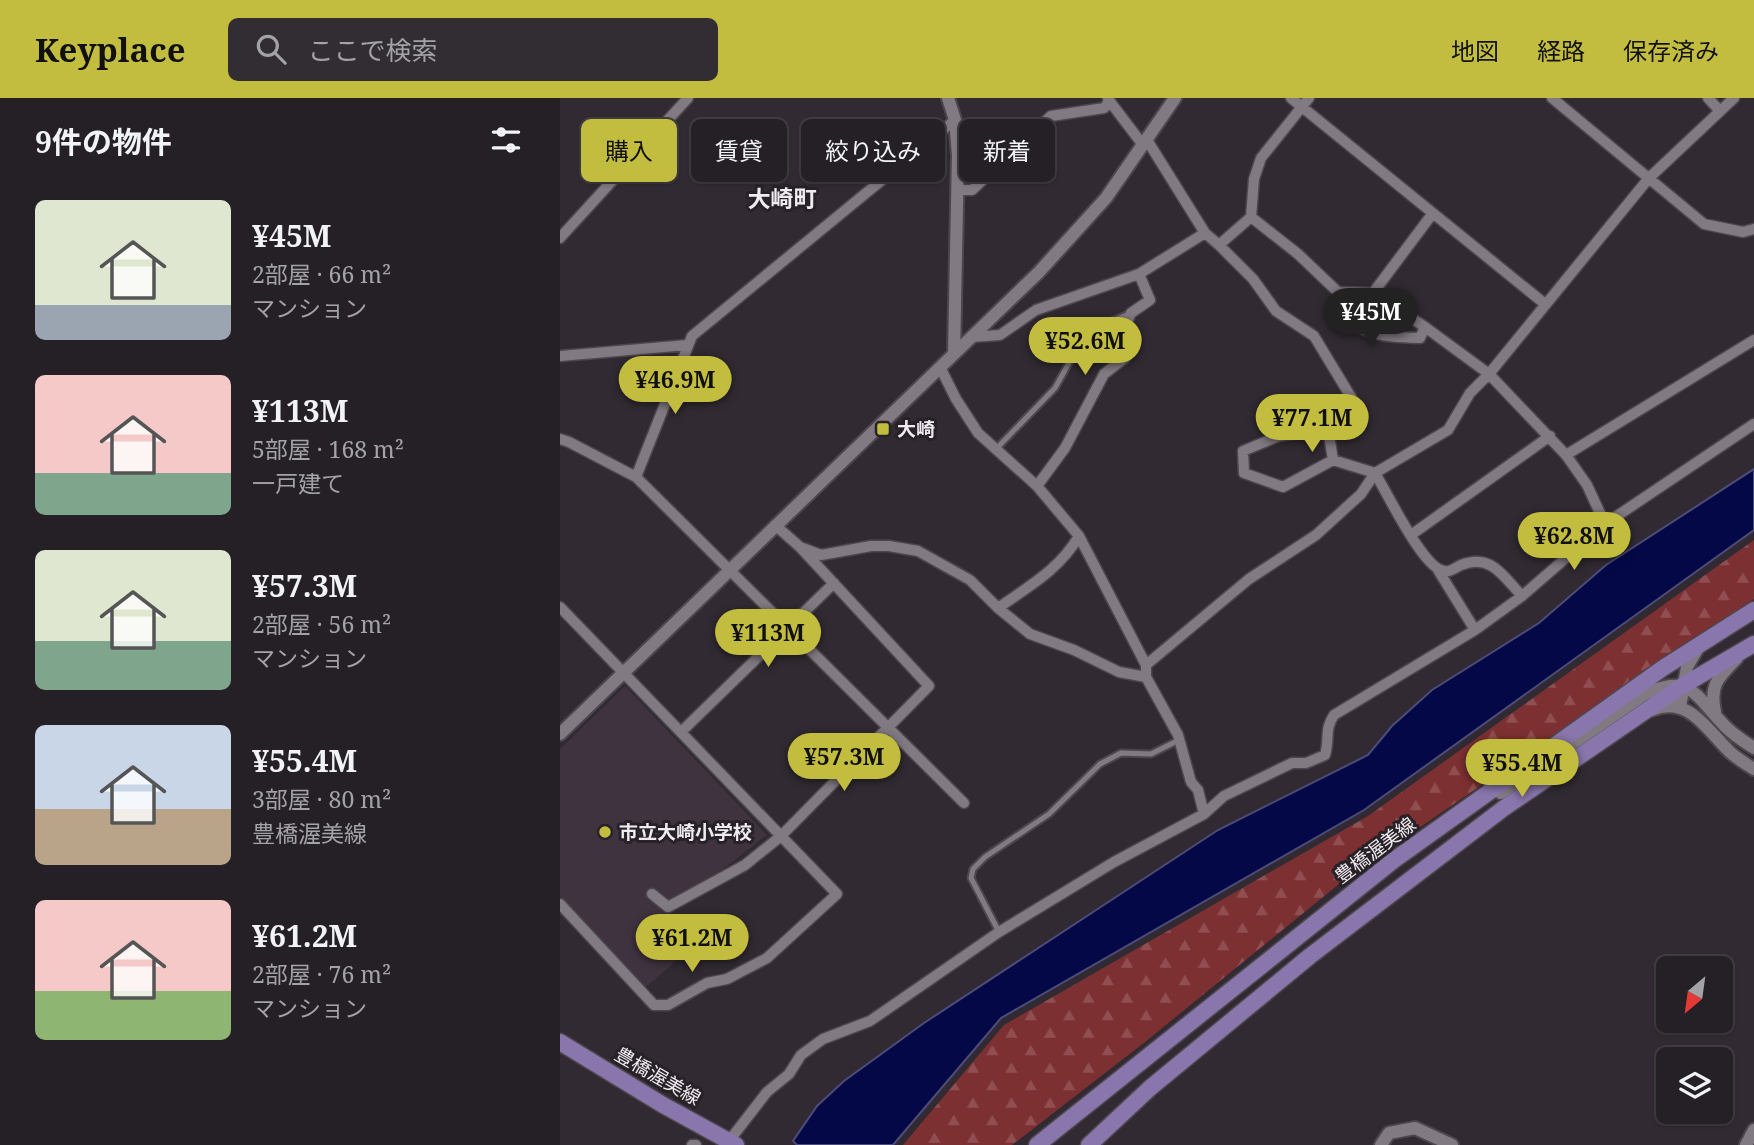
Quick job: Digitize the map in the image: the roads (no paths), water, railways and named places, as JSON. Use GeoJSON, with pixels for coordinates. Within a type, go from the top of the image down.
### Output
{"type":"FeatureCollection","features":[{"type":"Feature","properties":{"kind":"main road","name":"豊橋渥美線"},"geometry":{"type":"LineString","coordinates":[[1037,1145],[1380,871],[1663,668],[1754,610]]}},
{"type":"Feature","properties":{"kind":"main road"},"geometry":{"type":"LineString","coordinates":[[1089,1145],[1150,1088],[1310,956],[1504,808],[1682,686],[1749,647]]}},
{"type":"Feature","properties":{"kind":"main road","name":"豊橋渥美線"},"geometry":{"type":"LineString","coordinates":[[560,1042],[727,1142]]}},
{"type":"Feature","properties":{"kind":"street"},"geometry":{"type":"LineString","coordinates":[[560,238],[688,98]]}},
{"type":"Feature","properties":{"kind":"street"},"geometry":{"type":"LineString","coordinates":[[948,98],[955,120],[958,155],[954,354]]}},
{"type":"Feature","properties":{"kind":"street"},"geometry":{"type":"LineString","coordinates":[[560,734],[1040,272],[1106,198],[1175,98]]}},
{"type":"Feature","properties":{"kind":"street"},"geometry":{"type":"LineString","coordinates":[[1291,98],[1545,304]]}},
{"type":"Feature","properties":{"kind":"street"},"geometry":{"type":"LineString","coordinates":[[1219,245],[1251,217],[1254,179],[1261,158],[1309,98]]}},
{"type":"Feature","properties":{"kind":"street"},"geometry":{"type":"LineString","coordinates":[[1552,98],[1704,225],[1743,232],[1754,229]]}},
{"type":"Feature","properties":{"kind":"street"},"geometry":{"type":"LineString","coordinates":[[1708,98],[1720,111]]}},
{"type":"Feature","properties":{"kind":"street"},"geometry":{"type":"LineString","coordinates":[[1146,666],[1249,579],[1316,535],[1361,494],[1375,473],[1448,430],[1470,393],[1489,374],[1648,178],[1734,98]]}},
{"type":"Feature","properties":{"kind":"street"},"geometry":{"type":"LineString","coordinates":[[957,190],[972,190],[1051,116],[1104,108],[1108,100],[1145,142],[1205,233],[1253,279],[1276,311],[1314,336],[1357,407],[1328,429],[1279,436],[1243,451],[1244,473],[1283,487],[1333,460],[1375,473],[1411,536],[1438,570],[1475,630]]}},
{"type":"Feature","properties":{"kind":"street"},"geometry":{"type":"LineString","coordinates":[[636,477],[692,336],[955,120]]}},
{"type":"Feature","properties":{"kind":"street"},"geometry":{"type":"LineString","coordinates":[[1373,293],[1433,213]]}},
{"type":"Feature","properties":{"kind":"street"},"geometry":{"type":"LineString","coordinates":[[1251,217],[1298,254],[1338,292],[1340,308],[1358,329],[1396,338],[1420,338],[1425,327]]}},
{"type":"Feature","properties":{"kind":"street"},"geometry":{"type":"LineString","coordinates":[[972,337],[1000,335],[1036,310],[1139,274],[1205,233]]}},
{"type":"Feature","properties":{"kind":"street"},"geometry":{"type":"LineString","coordinates":[[1037,486],[1065,448],[1104,374],[1126,357],[1127,322],[1131,313],[1150,300],[1139,274]]}},
{"type":"Feature","properties":{"kind":"street"},"geometry":{"type":"LineString","coordinates":[[1338,292],[1373,293],[1489,374],[1566,455],[1587,485],[1605,524]]}},
{"type":"Feature","properties":{"kind":"street"},"geometry":{"type":"LineString","coordinates":[[1566,455],[1754,340]]}},
{"type":"Feature","properties":{"kind":"street"},"geometry":{"type":"LineString","coordinates":[[560,356],[687,345]]}},
{"type":"Feature","properties":{"kind":"street"},"geometry":{"type":"LineString","coordinates":[[940,367],[978,433],[1037,486],[1079,536],[1146,666],[1146,677],[1180,740],[1191,782],[1198,790],[1204,814]]}},
{"type":"Feature","properties":{"kind":"street"},"geometry":{"type":"LineString","coordinates":[[727,1142],[767,1091],[793,1070],[801,1055],[823,1039],[870,1021],[999,932],[1114,862],[1204,814],[1224,796],[1292,763],[1306,763],[1325,755],[1329,741],[1327,725],[1334,715],[1475,630],[1522,596],[1605,524],[1754,424]]}},
{"type":"Feature","properties":{"kind":"street"},"geometry":{"type":"LineString","coordinates":[[1328,429],[1333,460]]}},
{"type":"Feature","properties":{"kind":"street"},"geometry":{"type":"LineString","coordinates":[[1411,536],[1550,436]]}},
{"type":"Feature","properties":{"kind":"street"},"geometry":{"type":"LineString","coordinates":[[560,439],[636,477],[964,803]]}},
{"type":"Feature","properties":{"kind":"street"},"geometry":{"type":"LineString","coordinates":[[652,894],[668,907],[745,864],[780,836],[929,686],[800,547],[775,525]]}},
{"type":"Feature","properties":{"kind":"street"},"geometry":{"type":"LineString","coordinates":[[998,608],[1068,555],[1079,536]]}},
{"type":"Feature","properties":{"kind":"street"},"geometry":{"type":"LineString","coordinates":[[800,547],[821,555],[871,546],[918,551],[970,580],[1030,634],[1074,650],[1119,672],[1146,677]]}},
{"type":"Feature","properties":{"kind":"street"},"geometry":{"type":"LineString","coordinates":[[1438,570],[1448,572],[1478,561],[1492,564],[1522,596]]}},
{"type":"Feature","properties":{"kind":"street"},"geometry":{"type":"LineString","coordinates":[[681,732],[834,583]]}},
{"type":"Feature","properties":{"kind":"street"},"geometry":{"type":"LineString","coordinates":[[560,607],[837,894],[767,958],[727,979],[707,983],[668,1005],[653,1005],[560,904]]}},
{"type":"Feature","properties":{"kind":"street"},"geometry":{"type":"LineString","coordinates":[[1680,707],[1682,686],[1690,658],[1699,646]]}},
{"type":"Feature","properties":{"kind":"street"},"geometry":{"type":"LineString","coordinates":[[1716,717],[1713,698],[1716,679],[1749,647]]}},
{"type":"Feature","properties":{"kind":"street"},"geometry":{"type":"LineString","coordinates":[[1380,871],[1419,849],[1645,694],[1666,686],[1682,686],[1697,693],[1725,727],[1754,748]]}},
{"type":"Feature","properties":{"kind":"street"},"geometry":{"type":"LineString","coordinates":[[1642,714],[1661,706],[1680,707],[1692,713],[1732,753],[1754,769]]}},
{"type":"Feature","properties":{"kind":"street"},"geometry":{"type":"LineString","coordinates":[[1381,1145],[1389,1133],[1415,1128],[1452,1145]]}},
{"type":"Feature","properties":{"kind":"street"},"geometry":{"type":"LineString","coordinates":[[1746,1145],[1754,1130]]}},
{"type":"Feature","properties":{"kind":"lane"},"geometry":{"type":"LineString","coordinates":[[996,449],[1055,388],[1074,354],[1102,325],[1131,313]]}},
{"type":"Feature","properties":{"kind":"lane"},"geometry":{"type":"LineString","coordinates":[[999,932],[971,878],[973,869],[985,857],[1049,814],[1100,764],[1121,753],[1151,754],[1180,740]]}},
{"type":"Feature","properties":{"kind":"place","name":"大崎"},"geometry":{"type":"Point","coordinates":[883,429]}},
{"type":"Feature","properties":{"kind":"place","name":"市立大崎小学校"},"geometry":{"type":"Point","coordinates":[605,832]}},
{"type":"Feature","properties":{"kind":"district","name":"大崎町"},"geometry":{"type":"Point","coordinates":[782,198]}}]}
